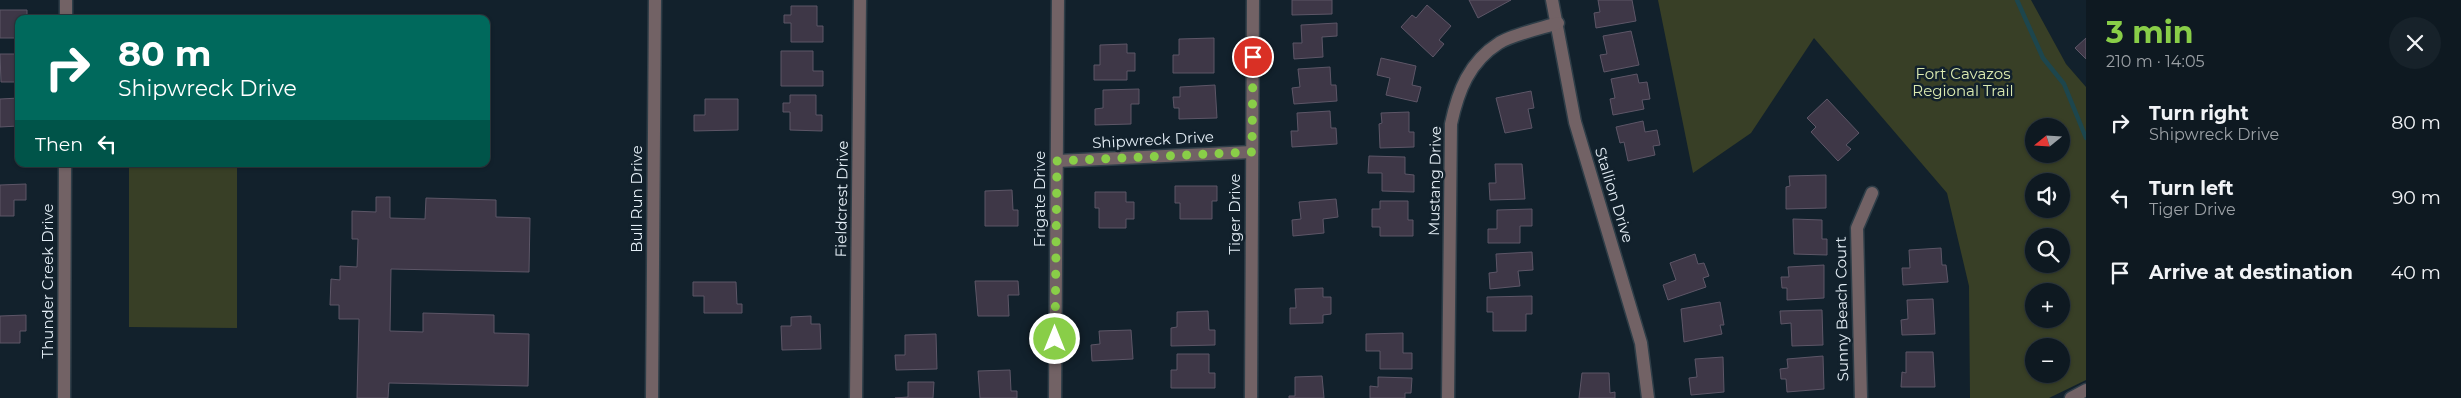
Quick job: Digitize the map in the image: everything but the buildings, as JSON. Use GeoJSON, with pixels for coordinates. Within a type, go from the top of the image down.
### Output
{"type":"FeatureCollection","features":[{"type":"Feature","properties":{"kind":"street"},"geometry":{"type":"LineString","coordinates":[[66,0],[66,15]]}},
{"type":"Feature","properties":{"kind":"street","name":"Bull Run Drive"},"geometry":{"type":"LineString","coordinates":[[652,398],[655,0]]}},
{"type":"Feature","properties":{"kind":"street","name":"Fieldcrest Drive"},"geometry":{"type":"LineString","coordinates":[[856,398],[860,0]]}},
{"type":"Feature","properties":{"kind":"street","name":"Frigate Drive"},"geometry":{"type":"LineString","coordinates":[[1055,398],[1058,0]]}},
{"type":"Feature","properties":{"kind":"street","name":"Tiger Drive"},"geometry":{"type":"LineString","coordinates":[[1251,398],[1253,0]]}},
{"type":"Feature","properties":{"kind":"street","name":"Stallion Drive"},"geometry":{"type":"LineString","coordinates":[[1552,0],[1558,23],[1575,122],[1641,343],[1648,398]]}},
{"type":"Feature","properties":{"kind":"street","name":"Mustang Drive"},"geometry":{"type":"LineString","coordinates":[[1448,398],[1451,124],[1458,94],[1469,70],[1499,42],[1558,23]]}},
{"type":"Feature","properties":{"kind":"street","name":"Shipwreck Drive"},"geometry":{"type":"LineString","coordinates":[[1057,161],[1252,152]]}},
{"type":"Feature","properties":{"kind":"street","name":"Thunder Creek Drive"},"geometry":{"type":"LineString","coordinates":[[64,398],[65,167]]}},
{"type":"Feature","properties":{"kind":"street","name":"Sunny Beach Court"},"geometry":{"type":"LineString","coordinates":[[1861,398],[1857,228],[1872,193]]}},
{"type":"Feature","properties":{"kind":"street"},"geometry":{"type":"LineString","coordinates":[[2071,398],[2086,390]]}},
{"type":"Feature","properties":{"kind":"green space","name":"Fort Cavazos Regional Trail"},"geometry":{"type":"Polygon","coordinates":[[[1658,0],[2031,0],[2066,64],[2086,87],[2086,380],[2049,398],[1970,398],[1969,286],[1947,193],[1814,38],[1751,133],[1693,173],[1658,0]]]}},
{"type":"Feature","properties":{"kind":"green space"},"geometry":{"type":"Polygon","coordinates":[[[129,167],[237,167],[237,328],[129,327],[129,167]]]}},
{"type":"Feature","properties":{"kind":"waterway"},"geometry":{"type":"LineString","coordinates":[[2017,0],[2043,58],[2064,84],[2086,138]]}},
{"type":"Feature","properties":{"kind":"route"},"geometry":{"type":"LineString","coordinates":[[1055,339],[1057,161],[1252,152],[1253,57]]}}]}
